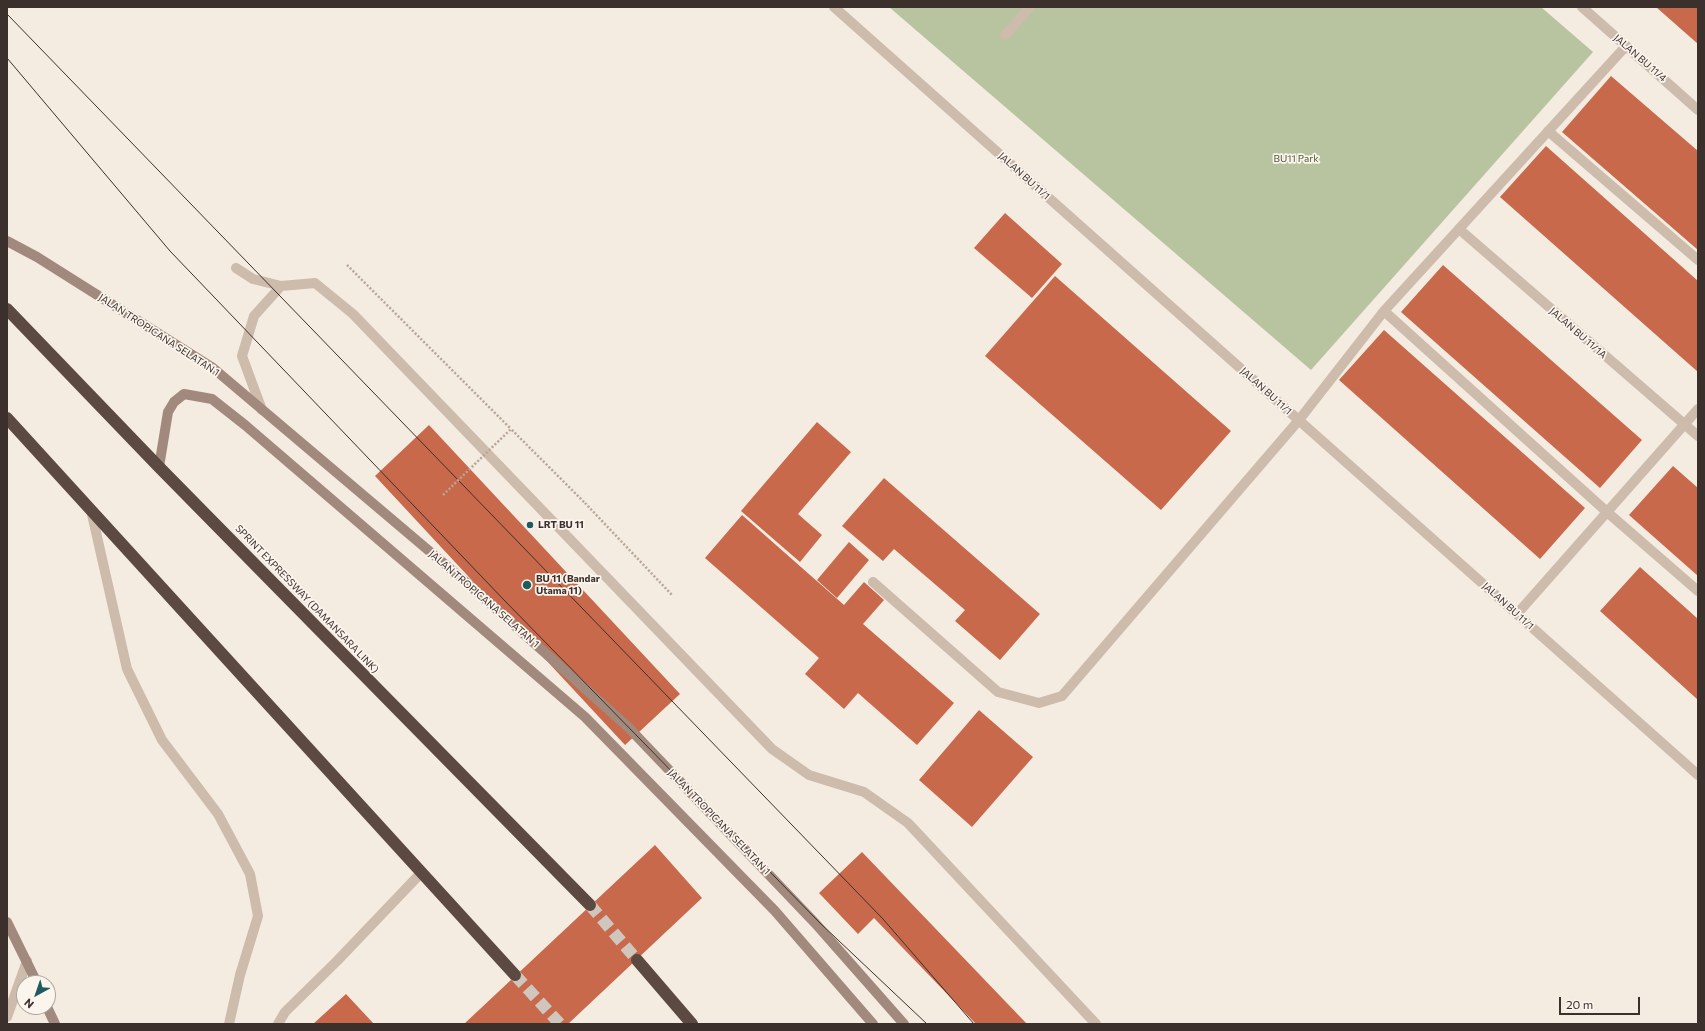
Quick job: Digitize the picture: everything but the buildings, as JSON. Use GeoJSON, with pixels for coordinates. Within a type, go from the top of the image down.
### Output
{"type":"FeatureCollection","features":[{"type":"Feature","properties":{"kind":"highway","name":"SPRINT EXPRESSWAY (DAMANSARA LINK)"},"geometry":{"type":"LineString","coordinates":[[7,309],[159,467],[590,905]]}},
{"type":"Feature","properties":{"kind":"highway"},"geometry":{"type":"LineString","coordinates":[[7,418],[515,976]]}},
{"type":"Feature","properties":{"kind":"highway"},"geometry":{"type":"LineString","coordinates":[[637,960],[692,1024]]}},
{"type":"Feature","properties":{"kind":"street","name":"JALAN BU 11/1"},"geometry":{"type":"LineString","coordinates":[[834,7],[1698,775]]}},
{"type":"Feature","properties":{"kind":"street"},"geometry":{"type":"LineString","coordinates":[[1005,35],[1030,7]]}},
{"type":"Feature","properties":{"kind":"street","name":"JALAN BU 11/4"},"geometry":{"type":"LineString","coordinates":[[1582,7],[1698,110]]}},
{"type":"Feature","properties":{"kind":"street"},"geometry":{"type":"LineString","coordinates":[[873,582],[998,692],[1039,703],[1062,696],[1299,420],[1384,311],[1626,46]]}},
{"type":"Feature","properties":{"kind":"street"},"geometry":{"type":"LineString","coordinates":[[1548,131],[1698,260]]}},
{"type":"Feature","properties":{"kind":"street","name":"JALAN BU 11/1A"},"geometry":{"type":"LineString","coordinates":[[1459,229],[1698,436]]}},
{"type":"Feature","properties":{"kind":"street","name":"JALAN TROPICANA SELATAN 1"},"geometry":{"type":"LineString","coordinates":[[7,241],[37,257],[213,368],[467,583],[628,727],[815,923],[904,1024]]}},
{"type":"Feature","properties":{"kind":"street"},"geometry":{"type":"LineString","coordinates":[[236,268],[253,279],[281,286],[315,283],[353,314],[772,749],[809,775],[864,792],[908,823],[1096,1024]]}},
{"type":"Feature","properties":{"kind":"street"},"geometry":{"type":"LineString","coordinates":[[262,410],[242,356],[254,316],[281,286]]}},
{"type":"Feature","properties":{"kind":"street"},"geometry":{"type":"LineString","coordinates":[[1384,311],[1607,512],[1698,591]]}},
{"type":"Feature","properties":{"kind":"street"},"geometry":{"type":"LineString","coordinates":[[159,467],[168,412],[174,402],[184,394],[212,399],[257,435],[585,717],[775,911],[873,1024]]}},
{"type":"Feature","properties":{"kind":"street"},"geometry":{"type":"LineString","coordinates":[[1517,614],[1698,409]]}},
{"type":"Feature","properties":{"kind":"street"},"geometry":{"type":"LineString","coordinates":[[91,510],[127,669],[162,740],[218,814],[250,874],[258,916],[240,975],[229,1024]]}},
{"type":"Feature","properties":{"kind":"street"},"geometry":{"type":"LineString","coordinates":[[278,1024],[285,1012],[337,961],[421,873]]}},
{"type":"Feature","properties":{"kind":"street"},"geometry":{"type":"LineString","coordinates":[[7,922],[33,975]]}},
{"type":"Feature","properties":{"kind":"street"},"geometry":{"type":"LineString","coordinates":[[7,1017],[27,961]]}},
{"type":"Feature","properties":{"kind":"path"},"geometry":{"type":"LineString","coordinates":[[347,265],[585,503],[672,595]]}},
{"type":"Feature","properties":{"kind":"path"},"geometry":{"type":"LineString","coordinates":[[443,495],[511,429]]}},
{"type":"Feature","properties":{"kind":"green space","name":"BU11 Park"},"geometry":{"type":"Polygon","coordinates":[[[889,7],[1541,7],[1593,52],[1311,370],[889,7]]]}},
{"type":"Feature","properties":{"kind":"tunnel"},"geometry":{"type":"LineString","coordinates":[[590,905],[637,960]]}},
{"type":"Feature","properties":{"kind":"tunnel"},"geometry":{"type":"LineString","coordinates":[[515,975],[560,1024]]}},
{"type":"Feature","properties":{"kind":"tram line"},"geometry":{"type":"LineString","coordinates":[[7,14],[883,919],[974,1024]]}},
{"type":"Feature","properties":{"kind":"tram line"},"geometry":{"type":"LineString","coordinates":[[7,58],[170,251],[505,601],[820,923],[927,1024]]}},
{"type":"Feature","properties":{"kind":"place","name":"LRT BU 11"},"geometry":{"type":"Point","coordinates":[530,525]}},
{"type":"Feature","properties":{"kind":"place","name":"BU 11 (Bandar Utama 11)"},"geometry":{"type":"Point","coordinates":[527,585]}}]}
